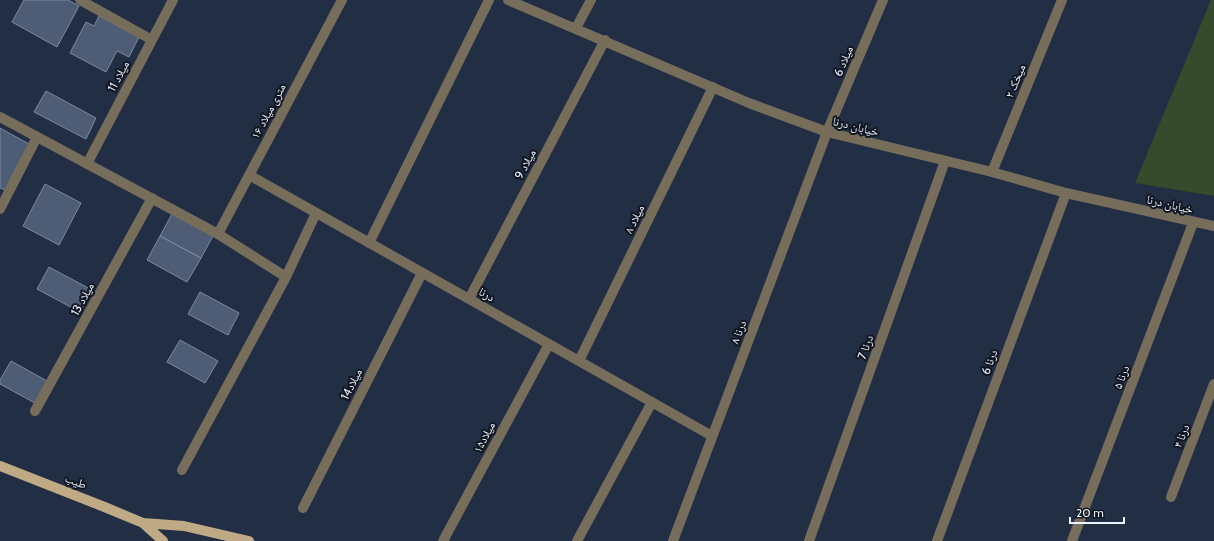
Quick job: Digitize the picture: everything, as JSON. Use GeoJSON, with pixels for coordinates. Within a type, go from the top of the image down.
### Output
{"type":"FeatureCollection","features":[{"type":"Feature","properties":{"kind":"main road","name":"طیب"},"geometry":{"type":"LineString","coordinates":[[0,466],[143,523],[184,526],[249,541]]}},
{"type":"Feature","properties":{"kind":"main road","name":"طیب"},"geometry":{"type":"LineString","coordinates":[[143,523],[163,541]]}},
{"type":"Feature","properties":{"kind":"street"},"geometry":{"type":"LineString","coordinates":[[80,0],[152,40]]}},
{"type":"Feature","properties":{"kind":"street","name":"میلاد 11"},"geometry":{"type":"LineString","coordinates":[[87,164],[173,0]]}},
{"type":"Feature","properties":{"kind":"street","name":"۱۶ متری میلاد"},"geometry":{"type":"LineString","coordinates":[[218,234],[342,0]]}},
{"type":"Feature","properties":{"kind":"street"},"geometry":{"type":"LineString","coordinates":[[369,243],[490,0]]}},
{"type":"Feature","properties":{"kind":"street","name":"خیابان درنا"},"geometry":{"type":"LineString","coordinates":[[508,0],[605,40],[749,104],[827,132],[992,172],[1066,193],[1193,223],[1214,226]]}},
{"type":"Feature","properties":{"kind":"street"},"geometry":{"type":"LineString","coordinates":[[576,28],[591,0]]}},
{"type":"Feature","properties":{"kind":"street","name":"میلاد 6"},"geometry":{"type":"LineString","coordinates":[[827,132],[883,0]]}},
{"type":"Feature","properties":{"kind":"street","name":"میخک ۲"},"geometry":{"type":"LineString","coordinates":[[992,172],[1062,0]]}},
{"type":"Feature","properties":{"kind":"street","name":"میلاد 9"},"geometry":{"type":"LineString","coordinates":[[469,299],[605,40]]}},
{"type":"Feature","properties":{"kind":"street","name":"میلاد ۸"},"geometry":{"type":"LineString","coordinates":[[579,361],[713,87]]}},
{"type":"Feature","properties":{"kind":"street"},"geometry":{"type":"LineString","coordinates":[[0,117],[218,234],[286,277]]}},
{"type":"Feature","properties":{"kind":"street","name":"درنا ۸"},"geometry":{"type":"LineString","coordinates":[[672,541],[827,132]]}},
{"type":"Feature","properties":{"kind":"street"},"geometry":{"type":"LineString","coordinates":[[0,209],[37,137]]}},
{"type":"Feature","properties":{"kind":"street","name":"درنا 7"},"geometry":{"type":"LineString","coordinates":[[809,541],[945,161]]}},
{"type":"Feature","properties":{"kind":"street","name":"درنا"},"geometry":{"type":"LineString","coordinates":[[249,175],[712,436]]}},
{"type":"Feature","properties":{"kind":"street","name":"درنا 6"},"geometry":{"type":"LineString","coordinates":[[937,541],[1066,193]]}},
{"type":"Feature","properties":{"kind":"street","name":"میلاد 13"},"geometry":{"type":"LineString","coordinates":[[35,411],[152,198]]}},
{"type":"Feature","properties":{"kind":"street"},"geometry":{"type":"LineString","coordinates":[[182,470],[286,277],[316,213]]}},
{"type":"Feature","properties":{"kind":"street","name":"درنا ۵"},"geometry":{"type":"LineString","coordinates":[[1072,541],[1193,223]]}},
{"type":"Feature","properties":{"kind":"street","name":"میلاد14"},"geometry":{"type":"LineString","coordinates":[[303,508],[422,273]]}},
{"type":"Feature","properties":{"kind":"street","name":"میلاد۱۵"},"geometry":{"type":"LineString","coordinates":[[443,541],[549,344]]}},
{"type":"Feature","properties":{"kind":"street","name":"درنا ۴"},"geometry":{"type":"LineString","coordinates":[[1172,497],[1214,384]]}},
{"type":"Feature","properties":{"kind":"street"},"geometry":{"type":"LineString","coordinates":[[577,541],[652,402]]}},
{"type":"Feature","properties":{"kind":"green space"},"geometry":{"type":"Polygon","coordinates":[[[1211,0],[1214,0],[1214,196],[1135,183],[1211,0]]]}},
{"type":"Feature","properties":{"kind":"building"},"geometry":{"type":"Polygon","coordinates":[[[24,0],[68,0],[79,6],[57,47],[12,22],[24,0]]]}},
{"type":"Feature","properties":{"kind":"building"},"geometry":{"type":"Polygon","coordinates":[[[99,16],[139,37],[129,57],[117,51],[106,72],[70,53],[86,22],[94,26],[99,16]]]}},
{"type":"Feature","properties":{"kind":"building"},"geometry":{"type":"Polygon","coordinates":[[[46,91],[96,118],[86,139],[34,112],[46,91]]]}},
{"type":"Feature","properties":{"kind":"building"},"geometry":{"type":"Polygon","coordinates":[[[0,128],[29,144],[5,190],[0,188],[0,128]]]}},
{"type":"Feature","properties":{"kind":"building"},"geometry":{"type":"Polygon","coordinates":[[[45,184],[81,203],[59,245],[23,226],[45,184]]]}},
{"type":"Feature","properties":{"kind":"building"},"geometry":{"type":"Polygon","coordinates":[[[172,214],[213,236],[201,258],[160,236],[172,214]]]}},
{"type":"Feature","properties":{"kind":"building"},"geometry":{"type":"Polygon","coordinates":[[[160,236],[201,258],[187,282],[147,260],[160,236]]]}},
{"type":"Feature","properties":{"kind":"building"},"geometry":{"type":"Polygon","coordinates":[[[49,267],[92,290],[80,312],[37,289],[49,267]]]}},
{"type":"Feature","properties":{"kind":"building"},"geometry":{"type":"Polygon","coordinates":[[[200,292],[239,313],[228,335],[188,314],[200,292]]]}},
{"type":"Feature","properties":{"kind":"building"},"geometry":{"type":"Polygon","coordinates":[[[180,340],[218,361],[205,383],[167,362],[180,340]]]}},
{"type":"Feature","properties":{"kind":"building"},"geometry":{"type":"Polygon","coordinates":[[[11,361],[47,381],[35,403],[0,384],[0,380],[11,361]]]}}]}
